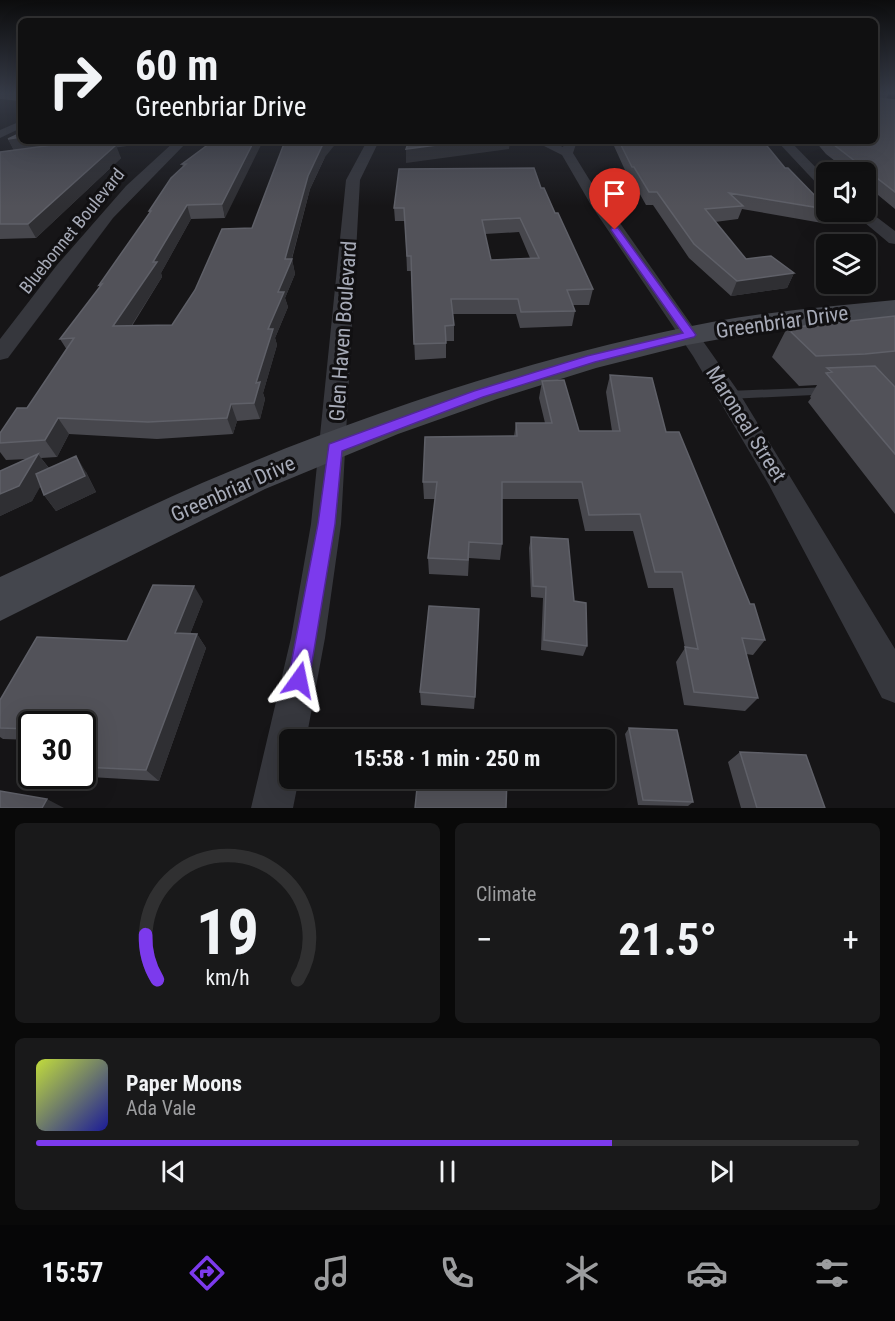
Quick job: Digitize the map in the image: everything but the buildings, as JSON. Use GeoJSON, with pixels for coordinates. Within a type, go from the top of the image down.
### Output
{"type":"FeatureCollection","features":[{"type":"Feature","properties":{"kind":"main road","name":"Greenbriar Drive"},"geometry":{"type":"LineString","coordinates":[[0,600],[172,516],[288,464],[479,394],[591,359],[690,335],[895,308]]}},
{"type":"Feature","properties":{"kind":"street"},"geometry":{"type":"LineString","coordinates":[[67,150],[112,144]]}},
{"type":"Feature","properties":{"kind":"street","name":"Bluebonnet Boulevard"},"geometry":{"type":"LineString","coordinates":[[0,353],[97,226],[138,179],[179,144]]}},
{"type":"Feature","properties":{"kind":"street","name":"Glen Haven Boulevard"},"geometry":{"type":"LineString","coordinates":[[272,808],[308,638],[326,524],[334,447],[353,180],[372,144]]}},
{"type":"Feature","properties":{"kind":"street"},"geometry":{"type":"LineString","coordinates":[[786,144],[816,175]]}},
{"type":"Feature","properties":{"kind":"street","name":"Maroneal Street"},"geometry":{"type":"LineString","coordinates":[[569,147],[591,195],[690,335],[729,395],[821,549],[895,685]]}},
{"type":"Feature","properties":{"kind":"street"},"geometry":{"type":"LineString","coordinates":[[873,222],[895,239]]}},
{"type":"Feature","properties":{"kind":"lane"},"geometry":{"type":"LineString","coordinates":[[729,395],[847,390]]}},
{"type":"Feature","properties":{"kind":"route"},"geometry":{"type":"LineString","coordinates":[[299,680],[326,524],[334,447],[479,394],[591,359],[690,335],[615,230]]}}]}
